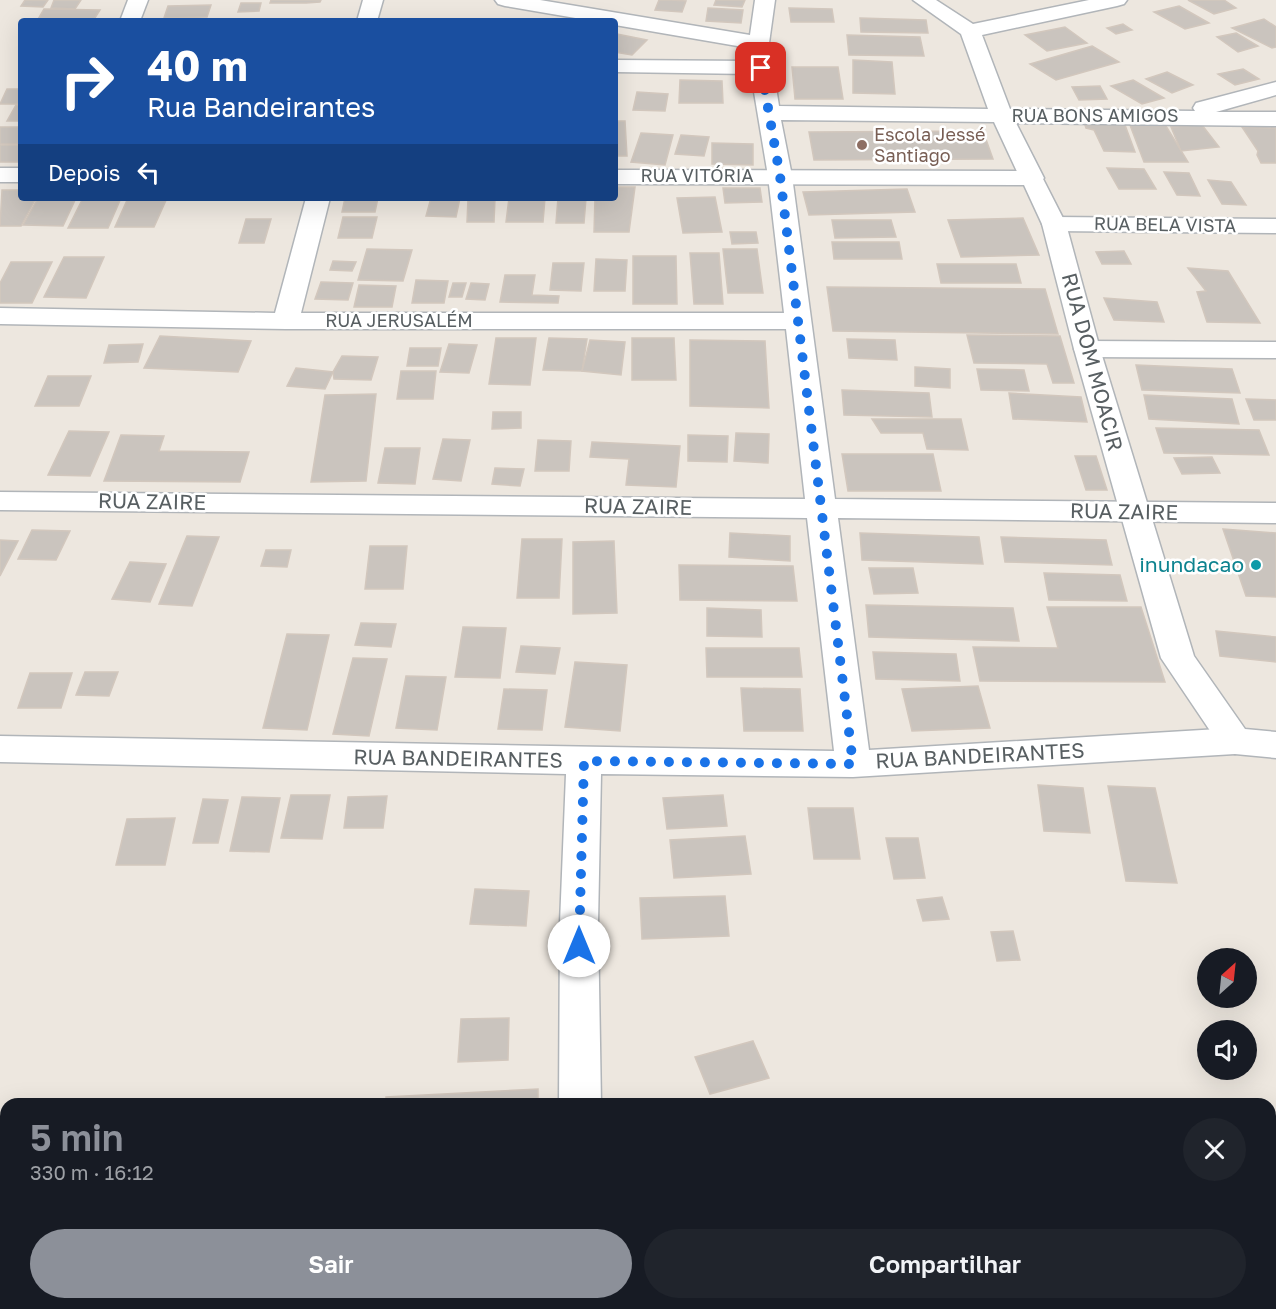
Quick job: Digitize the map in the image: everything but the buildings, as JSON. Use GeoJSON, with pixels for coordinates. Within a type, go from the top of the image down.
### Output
{"type":"FeatureCollection","features":[{"type":"Feature","properties":{"kind":"street"},"geometry":{"type":"LineString","coordinates":[[131,18],[138,0]]}},
{"type":"Feature","properties":{"kind":"street"},"geometry":{"type":"LineString","coordinates":[[368,18],[373,0]]}},
{"type":"Feature","properties":{"kind":"street"},"geometry":{"type":"LineString","coordinates":[[505,0],[587,18]]}},
{"type":"Feature","properties":{"kind":"street"},"geometry":{"type":"LineString","coordinates":[[765,0],[760,56],[780,176],[853,764]]}},
{"type":"Feature","properties":{"kind":"street"},"geometry":{"type":"LineString","coordinates":[[922,1],[970,31],[1117,0]]}},
{"type":"Feature","properties":{"kind":"street"},"geometry":{"type":"LineString","coordinates":[[618,25],[760,56]]}},
{"type":"Feature","properties":{"kind":"street","name":"RUA DOM MOACIR"},"geometry":{"type":"LineString","coordinates":[[970,31],[1002,116],[1054,224],[1087,350],[1178,658],[1236,741]]}},
{"type":"Feature","properties":{"kind":"street"},"geometry":{"type":"LineString","coordinates":[[618,66],[760,56]]}},
{"type":"Feature","properties":{"kind":"street"},"geometry":{"type":"LineString","coordinates":[[1174,116],[1276,88]]}},
{"type":"Feature","properties":{"kind":"street","name":"RUA BONS AMIGOS"},"geometry":{"type":"LineString","coordinates":[[770,113],[1276,119]]}},
{"type":"Feature","properties":{"kind":"street"},"geometry":{"type":"LineString","coordinates":[[0,175],[18,175]]}},
{"type":"Feature","properties":{"kind":"street","name":"RUA VITÓRIA"},"geometry":{"type":"LineString","coordinates":[[618,177],[1032,178]]}},
{"type":"Feature","properties":{"kind":"street"},"geometry":{"type":"LineString","coordinates":[[286,321],[317,201]]}},
{"type":"Feature","properties":{"kind":"street","name":"RUA BELA VISTA"},"geometry":{"type":"LineString","coordinates":[[1054,224],[1276,226]]}},
{"type":"Feature","properties":{"kind":"street","name":"RUA JERUSALÉM"},"geometry":{"type":"LineString","coordinates":[[0,316],[286,321],[798,321]]}},
{"type":"Feature","properties":{"kind":"street"},"geometry":{"type":"LineString","coordinates":[[1087,350],[1276,350]]}},
{"type":"Feature","properties":{"kind":"street","name":"RUA ZAIRE"},"geometry":{"type":"LineString","coordinates":[[0,501],[1276,513]]}},
{"type":"Feature","properties":{"kind":"street","name":"RUA BANDEIRANTES"},"geometry":{"type":"LineString","coordinates":[[0,749],[853,764],[1236,741],[1276,745]]}},
{"type":"Feature","properties":{"kind":"street"},"geometry":{"type":"LineString","coordinates":[[580,1098],[579,923],[584,761]]}},
{"type":"Feature","properties":{"kind":"place","name":"Escola Jessé Santiago"},"geometry":{"type":"Point","coordinates":[862,145]}},
{"type":"Feature","properties":{"kind":"place","name":"inundacao"},"geometry":{"type":"Point","coordinates":[1256,565]}},
{"type":"Feature","properties":{"kind":"route"},"geometry":{"type":"LineString","coordinates":[[579,946],[584,761],[853,764],[780,176],[761,68]]}}]}
